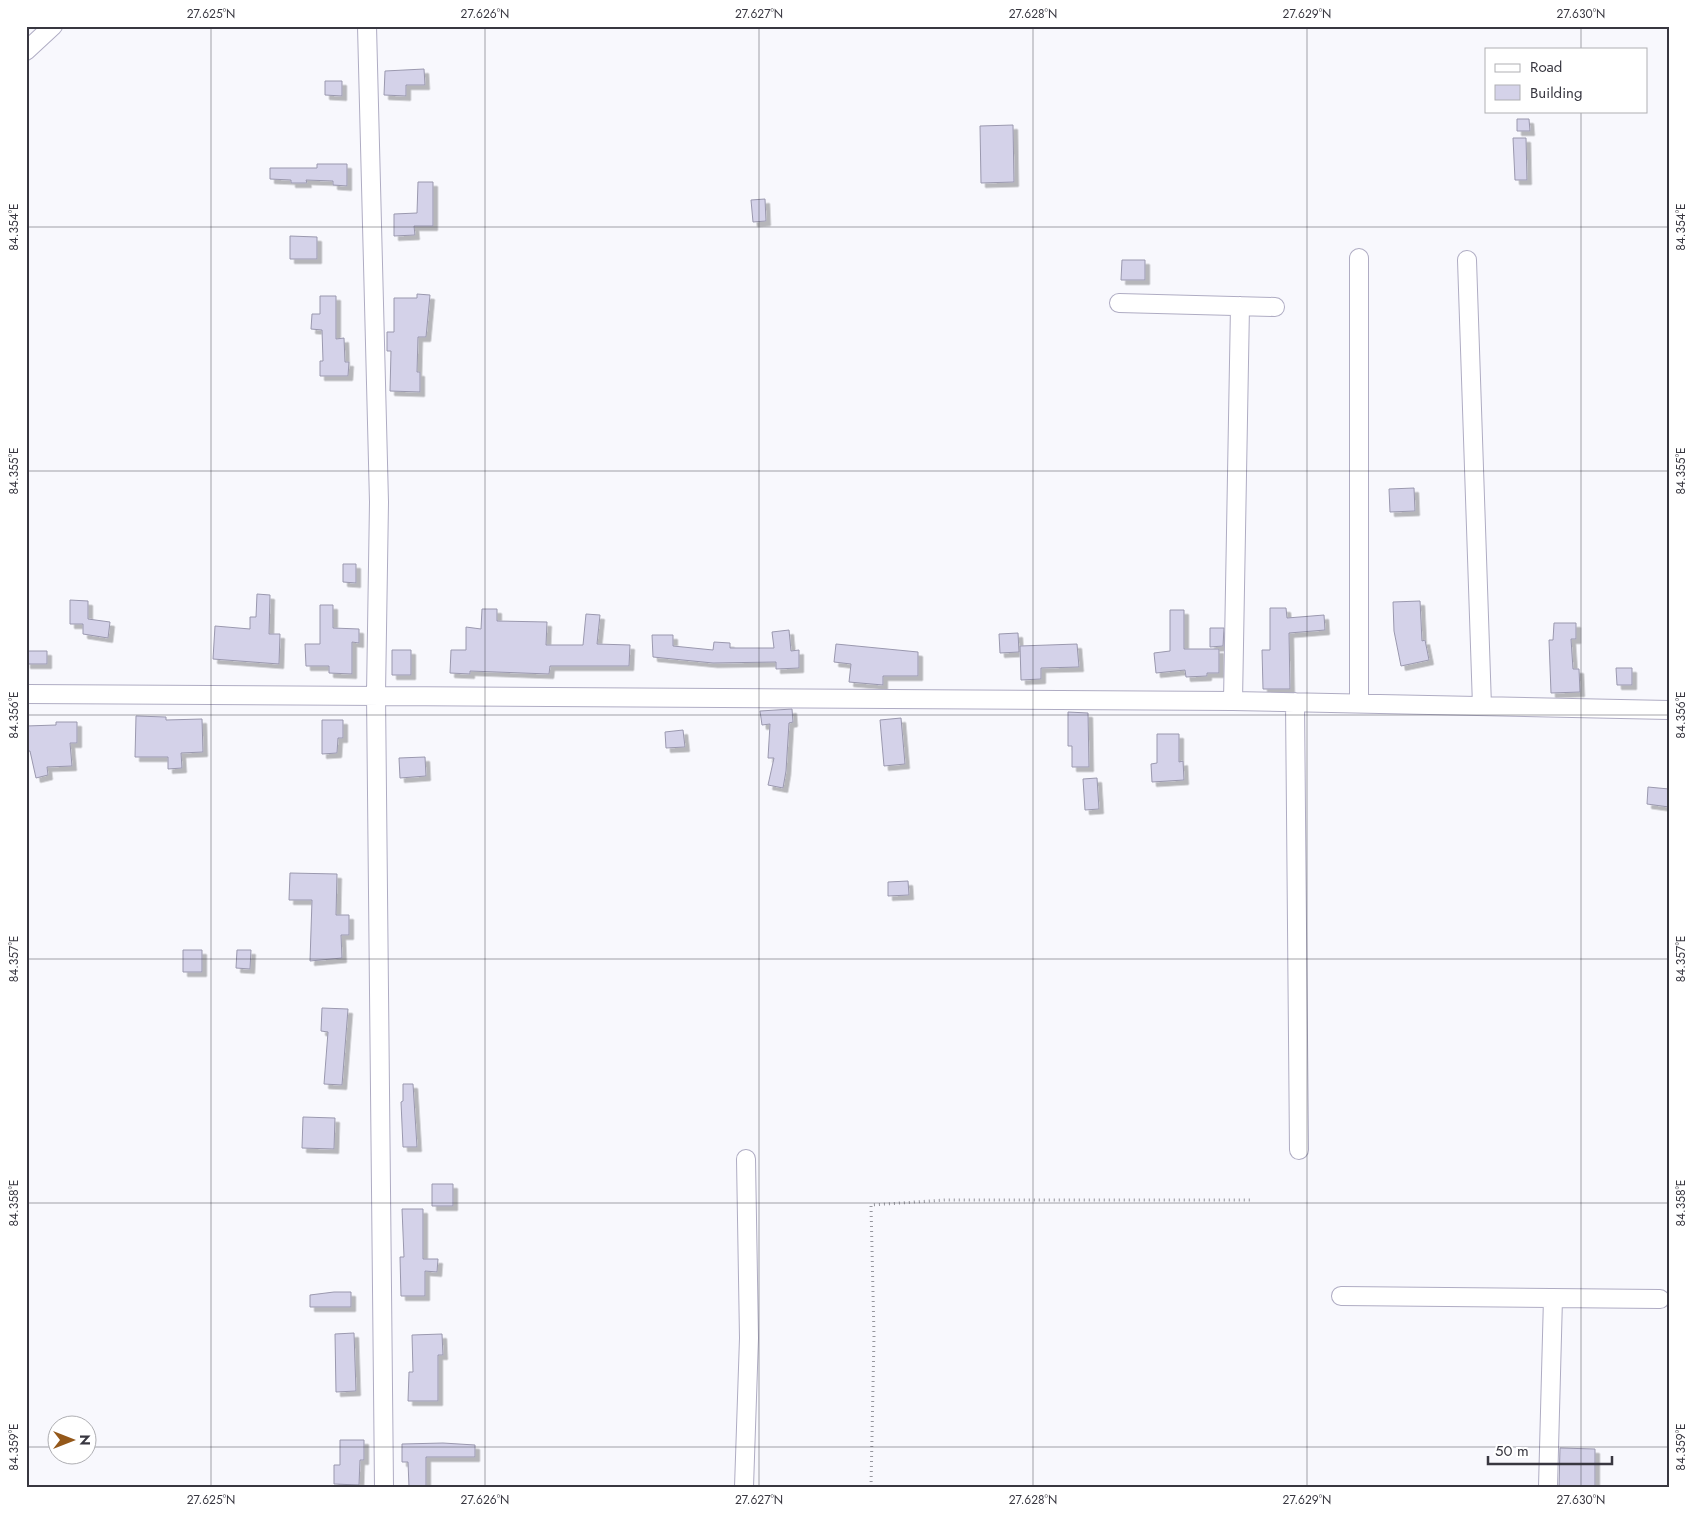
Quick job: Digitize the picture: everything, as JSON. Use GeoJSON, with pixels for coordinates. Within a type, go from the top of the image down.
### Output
{"type":"FeatureCollection","features":[{"type":"Feature","properties":{"kind":"street"},"geometry":{"type":"LineString","coordinates":[[26,51],[53,26]]}},
{"type":"Feature","properties":{"kind":"street"},"geometry":{"type":"LineString","coordinates":[[367,26],[379,502],[376,694],[384,1487]]}},
{"type":"Feature","properties":{"kind":"street"},"geometry":{"type":"LineString","coordinates":[[1359,258],[1359,703]]}},
{"type":"Feature","properties":{"kind":"street"},"geometry":{"type":"LineString","coordinates":[[1467,260],[1482,706]]}},
{"type":"Feature","properties":{"kind":"street"},"geometry":{"type":"LineString","coordinates":[[1119,303],[1275,307]]}},
{"type":"Feature","properties":{"kind":"street"},"geometry":{"type":"LineString","coordinates":[[1234,701],[1240,306]]}},
{"type":"Feature","properties":{"kind":"street"},"geometry":{"type":"LineString","coordinates":[[26,694],[376,694],[1234,701],[1669,710]]}},
{"type":"Feature","properties":{"kind":"street"},"geometry":{"type":"LineString","coordinates":[[1295,702],[1299,1150]]}},
{"type":"Feature","properties":{"kind":"street"},"geometry":{"type":"LineString","coordinates":[[744,1487],[749,1338],[746,1159]]}},
{"type":"Feature","properties":{"kind":"street"},"geometry":{"type":"LineString","coordinates":[[1341,1296],[1660,1299]]}},
{"type":"Feature","properties":{"kind":"street"},"geometry":{"type":"LineString","coordinates":[[1548,1487],[1553,1298]]}},
{"type":"Feature","properties":{"kind":"path"},"geometry":{"type":"LineString","coordinates":[[871,1487],[874,1336],[870,1205],[945,1200],[1252,1200]]}},
{"type":"Feature","properties":{"kind":"building"},"geometry":{"type":"Polygon","coordinates":[[[424,69],[425,85],[406,85],[406,96],[384,95],[385,71],[424,69]]]}},
{"type":"Feature","properties":{"kind":"building"},"geometry":{"type":"Polygon","coordinates":[[[325,81],[342,81],[342,96],[325,95],[325,81]]]}},
{"type":"Feature","properties":{"kind":"building"},"geometry":{"type":"Polygon","coordinates":[[[1517,119],[1529,119],[1530,131],[1517,131],[1517,119]]]}},
{"type":"Feature","properties":{"kind":"building"},"geometry":{"type":"Polygon","coordinates":[[[1013,125],[1014,182],[981,183],[980,126],[1013,125]]]}},
{"type":"Feature","properties":{"kind":"building"},"geometry":{"type":"Polygon","coordinates":[[[1513,138],[1526,138],[1527,180],[1515,180],[1513,138]]]}},
{"type":"Feature","properties":{"kind":"building"},"geometry":{"type":"Polygon","coordinates":[[[317,164],[347,164],[347,186],[333,185],[333,181],[306,180],[307,183],[291,183],[291,180],[270,179],[270,168],[317,168],[317,164]]]}},
{"type":"Feature","properties":{"kind":"building"},"geometry":{"type":"Polygon","coordinates":[[[418,182],[433,182],[433,226],[414,226],[415,235],[394,236],[394,214],[417,213],[418,182]]]}},
{"type":"Feature","properties":{"kind":"building"},"geometry":{"type":"Polygon","coordinates":[[[765,199],[766,221],[753,222],[751,200],[765,199]]]}},
{"type":"Feature","properties":{"kind":"building"},"geometry":{"type":"Polygon","coordinates":[[[290,236],[317,237],[317,259],[290,259],[290,236]]]}},
{"type":"Feature","properties":{"kind":"building"},"geometry":{"type":"Polygon","coordinates":[[[1122,260],[1145,260],[1145,280],[1121,280],[1122,260]]]}},
{"type":"Feature","properties":{"kind":"building"},"geometry":{"type":"Polygon","coordinates":[[[417,294],[430,295],[426,337],[418,337],[417,372],[420,372],[420,392],[390,391],[391,351],[387,351],[387,332],[394,332],[394,298],[417,298],[417,294]]]}},
{"type":"Feature","properties":{"kind":"building"},"geometry":{"type":"Polygon","coordinates":[[[320,296],[336,296],[336,339],[344,338],[345,362],[349,362],[348,376],[320,376],[320,361],[323,361],[322,330],[311,329],[312,314],[320,314],[320,296]]]}},
{"type":"Feature","properties":{"kind":"building"},"geometry":{"type":"Polygon","coordinates":[[[1414,488],[1415,511],[1390,512],[1389,489],[1414,488]]]}},
{"type":"Feature","properties":{"kind":"building"},"geometry":{"type":"Polygon","coordinates":[[[343,564],[356,564],[356,583],[343,582],[343,564]]]}},
{"type":"Feature","properties":{"kind":"building"},"geometry":{"type":"Polygon","coordinates":[[[257,594],[270,595],[269,634],[280,634],[279,664],[213,659],[215,626],[250,629],[250,617],[256,617],[257,594]]]}},
{"type":"Feature","properties":{"kind":"building"},"geometry":{"type":"Polygon","coordinates":[[[70,600],[88,601],[88,619],[110,622],[108,638],[83,634],[83,624],[70,624],[70,600]]]}},
{"type":"Feature","properties":{"kind":"building"},"geometry":{"type":"Polygon","coordinates":[[[1420,601],[1422,641],[1425,640],[1429,660],[1401,666],[1394,631],[1393,602],[1420,601]]]}},
{"type":"Feature","properties":{"kind":"building"},"geometry":{"type":"Polygon","coordinates":[[[320,605],[333,605],[333,628],[359,629],[359,643],[352,642],[352,674],[329,673],[329,666],[306,666],[305,644],[320,644],[320,605]]]}},
{"type":"Feature","properties":{"kind":"building"},"geometry":{"type":"Polygon","coordinates":[[[1270,608],[1286,608],[1287,618],[1324,615],[1325,630],[1289,633],[1290,689],[1263,689],[1262,650],[1270,650],[1270,608]]]}},
{"type":"Feature","properties":{"kind":"building"},"geometry":{"type":"Polygon","coordinates":[[[482,609],[497,609],[497,621],[547,622],[546,645],[583,645],[586,614],[600,615],[597,644],[630,645],[629,666],[550,666],[549,674],[470,671],[470,674],[450,673],[451,650],[466,650],[466,627],[481,629],[482,609]]]}},
{"type":"Feature","properties":{"kind":"building"},"geometry":{"type":"Polygon","coordinates":[[[1170,610],[1184,610],[1184,649],[1219,649],[1219,673],[1207,673],[1207,676],[1186,677],[1185,670],[1156,673],[1154,653],[1170,651],[1170,610]]]}},
{"type":"Feature","properties":{"kind":"building"},"geometry":{"type":"Polygon","coordinates":[[[1554,623],[1576,623],[1576,639],[1571,639],[1573,669],[1579,669],[1580,692],[1551,693],[1549,640],[1553,640],[1554,623]]]}},
{"type":"Feature","properties":{"kind":"building"},"geometry":{"type":"Polygon","coordinates":[[[1210,628],[1224,628],[1223,646],[1210,647],[1210,628]]]}},
{"type":"Feature","properties":{"kind":"building"},"geometry":{"type":"Polygon","coordinates":[[[789,630],[791,651],[799,650],[799,668],[776,669],[776,662],[713,663],[653,657],[652,635],[673,635],[673,646],[713,650],[714,642],[730,643],[730,648],[774,648],[772,632],[789,630]]]}},
{"type":"Feature","properties":{"kind":"building"},"geometry":{"type":"Polygon","coordinates":[[[1018,633],[1019,652],[1000,653],[999,634],[1018,633]]]}},
{"type":"Feature","properties":{"kind":"building"},"geometry":{"type":"Polygon","coordinates":[[[836,644],[918,652],[918,676],[883,676],[883,685],[849,682],[851,664],[834,662],[836,644]]]}},
{"type":"Feature","properties":{"kind":"building"},"geometry":{"type":"Polygon","coordinates":[[[1077,644],[1079,667],[1041,668],[1041,679],[1021,680],[1020,646],[1077,644]]]}},
{"type":"Feature","properties":{"kind":"building"},"geometry":{"type":"Polygon","coordinates":[[[392,650],[411,650],[411,675],[392,675],[392,650]]]}},
{"type":"Feature","properties":{"kind":"building"},"geometry":{"type":"Polygon","coordinates":[[[26,651],[47,651],[47,664],[26,664],[26,651]]]}},
{"type":"Feature","properties":{"kind":"building"},"geometry":{"type":"Polygon","coordinates":[[[1616,668],[1632,668],[1632,685],[1617,685],[1616,668]]]}},
{"type":"Feature","properties":{"kind":"building"},"geometry":{"type":"Polygon","coordinates":[[[792,709],[793,722],[789,723],[783,788],[768,785],[774,758],[768,758],[770,724],[762,725],[760,711],[792,709]]]}},
{"type":"Feature","properties":{"kind":"building"},"geometry":{"type":"Polygon","coordinates":[[[1068,712],[1088,713],[1089,767],[1072,767],[1072,746],[1068,746],[1068,712]]]}},
{"type":"Feature","properties":{"kind":"building"},"geometry":{"type":"Polygon","coordinates":[[[136,716],[166,717],[166,720],[202,719],[203,752],[181,753],[182,768],[168,769],[168,757],[135,757],[136,716]]]}},
{"type":"Feature","properties":{"kind":"building"},"geometry":{"type":"Polygon","coordinates":[[[901,718],[905,764],[884,766],[880,720],[901,718]]]}},
{"type":"Feature","properties":{"kind":"building"},"geometry":{"type":"Polygon","coordinates":[[[322,720],[343,720],[343,738],[338,738],[337,753],[322,754],[322,720]]]}},
{"type":"Feature","properties":{"kind":"building"},"geometry":{"type":"Polygon","coordinates":[[[56,722],[77,722],[77,743],[70,743],[72,766],[47,767],[48,775],[36,778],[30,751],[27,751],[26,726],[56,725],[56,722]]]}},
{"type":"Feature","properties":{"kind":"building"},"geometry":{"type":"Polygon","coordinates":[[[683,730],[685,747],[666,748],[665,732],[683,730]]]}},
{"type":"Feature","properties":{"kind":"building"},"geometry":{"type":"Polygon","coordinates":[[[1157,734],[1179,734],[1179,762],[1183,761],[1184,780],[1152,782],[1151,764],[1157,763],[1157,734]]]}},
{"type":"Feature","properties":{"kind":"building"},"geometry":{"type":"Polygon","coordinates":[[[425,757],[426,776],[400,778],[399,758],[425,757]]]}},
{"type":"Feature","properties":{"kind":"building"},"geometry":{"type":"Polygon","coordinates":[[[1097,778],[1099,809],[1085,810],[1083,779],[1097,778]]]}},
{"type":"Feature","properties":{"kind":"building"},"geometry":{"type":"Polygon","coordinates":[[[1648,787],[1669,789],[1669,807],[1647,804],[1648,787]]]}},
{"type":"Feature","properties":{"kind":"building"},"geometry":{"type":"Polygon","coordinates":[[[290,873],[337,874],[336,915],[349,915],[349,935],[341,935],[342,958],[310,961],[312,900],[289,900],[290,873]]]}},
{"type":"Feature","properties":{"kind":"building"},"geometry":{"type":"Polygon","coordinates":[[[908,881],[909,895],[888,896],[888,882],[908,881]]]}},
{"type":"Feature","properties":{"kind":"building"},"geometry":{"type":"Polygon","coordinates":[[[183,950],[202,950],[202,972],[183,972],[183,950]]]}},
{"type":"Feature","properties":{"kind":"building"},"geometry":{"type":"Polygon","coordinates":[[[237,950],[251,950],[250,969],[236,968],[237,950]]]}},
{"type":"Feature","properties":{"kind":"building"},"geometry":{"type":"Polygon","coordinates":[[[322,1008],[348,1009],[342,1085],[324,1084],[328,1032],[321,1031],[322,1008]]]}},
{"type":"Feature","properties":{"kind":"building"},"geometry":{"type":"Polygon","coordinates":[[[403,1084],[413,1084],[417,1147],[403,1147],[401,1102],[403,1101],[403,1084]]]}},
{"type":"Feature","properties":{"kind":"building"},"geometry":{"type":"Polygon","coordinates":[[[303,1117],[335,1118],[334,1149],[302,1148],[303,1117]]]}},
{"type":"Feature","properties":{"kind":"building"},"geometry":{"type":"Polygon","coordinates":[[[432,1184],[453,1184],[453,1206],[432,1206],[432,1184]]]}},
{"type":"Feature","properties":{"kind":"building"},"geometry":{"type":"Polygon","coordinates":[[[402,1209],[423,1209],[423,1259],[438,1259],[437,1272],[425,1271],[425,1296],[401,1296],[400,1257],[404,1257],[402,1209]]]}},
{"type":"Feature","properties":{"kind":"building"},"geometry":{"type":"Polygon","coordinates":[[[351,1292],[351,1307],[310,1307],[310,1295],[351,1292]]]}},
{"type":"Feature","properties":{"kind":"building"},"geometry":{"type":"Polygon","coordinates":[[[354,1333],[356,1391],[336,1392],[335,1334],[354,1333]]]}},
{"type":"Feature","properties":{"kind":"building"},"geometry":{"type":"Polygon","coordinates":[[[442,1334],[443,1355],[438,1355],[438,1401],[408,1401],[409,1372],[413,1372],[412,1335],[442,1334]]]}},
{"type":"Feature","properties":{"kind":"building"},"geometry":{"type":"Polygon","coordinates":[[[340,1440],[364,1440],[364,1460],[360,1460],[359,1485],[334,1484],[334,1465],[340,1465],[340,1440]]]}},
{"type":"Feature","properties":{"kind":"building"},"geometry":{"type":"Polygon","coordinates":[[[443,1443],[475,1445],[475,1457],[426,1457],[426,1487],[409,1487],[408,1462],[402,1462],[402,1444],[443,1443]]]}},
{"type":"Feature","properties":{"kind":"building"},"geometry":{"type":"Polygon","coordinates":[[[1560,1448],[1595,1449],[1595,1487],[1559,1487],[1560,1448]]]}}]}
